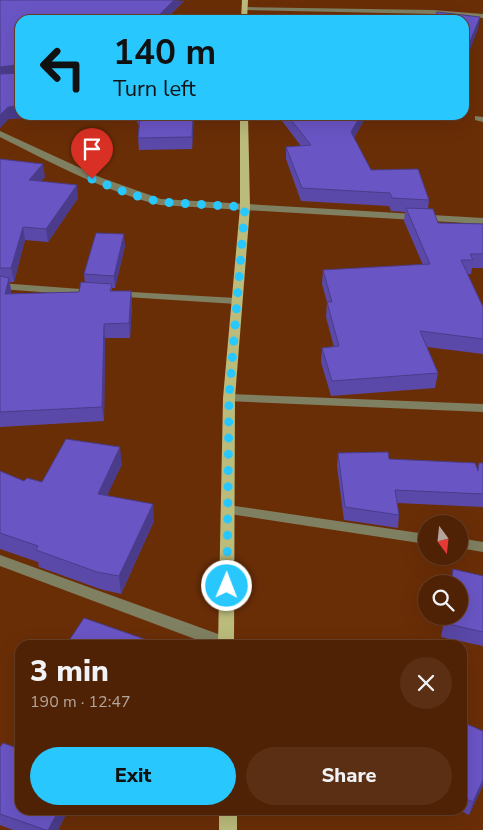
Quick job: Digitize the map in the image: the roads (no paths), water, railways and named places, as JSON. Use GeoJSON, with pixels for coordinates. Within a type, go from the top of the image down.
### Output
{"type":"FeatureCollection","features":[{"type":"Feature","properties":{"kind":"main road"},"geometry":{"type":"LineString","coordinates":[[244,15],[245,0]]}},
{"type":"Feature","properties":{"kind":"main road"},"geometry":{"type":"LineString","coordinates":[[226,640],[229,398],[245,207],[244,120]]}},
{"type":"Feature","properties":{"kind":"main road"},"geometry":{"type":"LineString","coordinates":[[228,815],[228,830]]}},
{"type":"Feature","properties":{"kind":"street"},"geometry":{"type":"LineString","coordinates":[[245,9],[433,12],[483,16]]}},
{"type":"Feature","properties":{"kind":"street"},"geometry":{"type":"LineString","coordinates":[[0,134],[92,179],[130,194],[160,202],[483,221]]}},
{"type":"Feature","properties":{"kind":"street"},"geometry":{"type":"LineString","coordinates":[[0,286],[236,301]]}},
{"type":"Feature","properties":{"kind":"street"},"geometry":{"type":"LineString","coordinates":[[229,398],[483,408]]}},
{"type":"Feature","properties":{"kind":"street"},"geometry":{"type":"LineString","coordinates":[[228,510],[418,537]]}},
{"type":"Feature","properties":{"kind":"street"},"geometry":{"type":"LineString","coordinates":[[468,544],[483,547]]}},
{"type":"Feature","properties":{"kind":"street"},"geometry":{"type":"LineString","coordinates":[[0,560],[213,640]]}}]}
